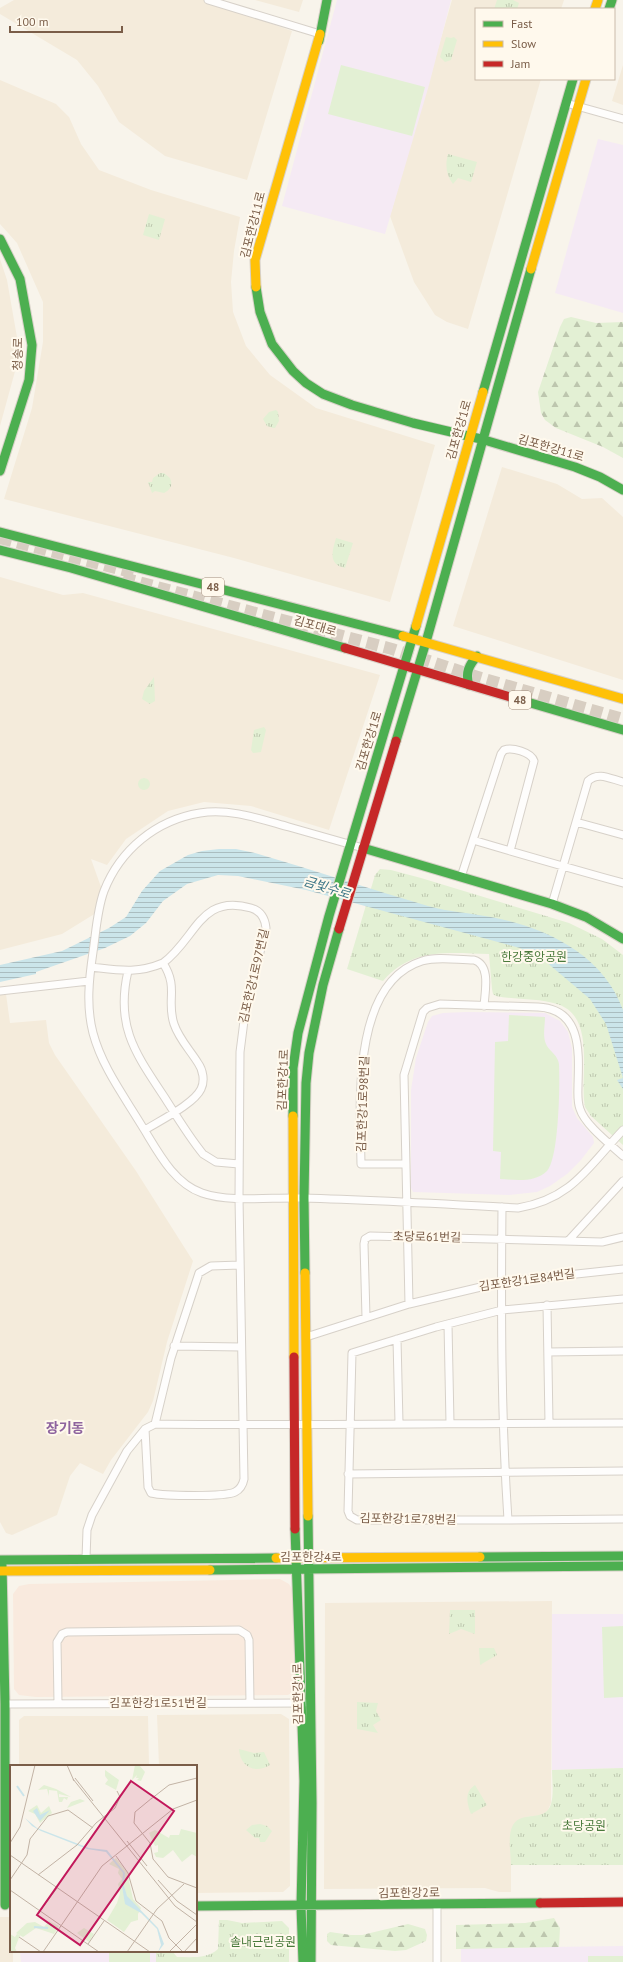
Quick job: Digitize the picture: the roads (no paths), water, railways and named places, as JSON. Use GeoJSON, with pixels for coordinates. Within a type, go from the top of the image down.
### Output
{"type":"FeatureCollection","features":[{"type":"Feature","properties":{"kind":"street"},"geometry":{"type":"LineString","coordinates":[[208,0],[320,34]]}},
{"type":"Feature","properties":{"kind":"street","name":"김포한강11로"},"geometry":{"type":"LineString","coordinates":[[327,0],[317,55],[260,253],[258,278],[261,303],[266,325],[279,350],[291,366],[307,380],[331,394],[588,472],[610,481],[623,490]]}},
{"type":"Feature","properties":{"kind":"street","name":"김포한강1로"},"geometry":{"type":"LineString","coordinates":[[304,1962],[306,1906],[312,1857],[298,1570],[296,1557],[294,1052],[343,866],[412,638],[573,80]]}},
{"type":"Feature","properties":{"kind":"street","name":"김포한강1로"},"geometry":{"type":"LineString","coordinates":[[305,1703],[309,1570],[304,1198],[308,1053],[323,986],[342,918],[426,642],[586,80]]}},
{"type":"Feature","properties":{"kind":"street"},"geometry":{"type":"LineString","coordinates":[[566,103],[623,119]]}},
{"type":"Feature","properties":{"kind":"street","name":"청송로"},"geometry":{"type":"LineString","coordinates":[[0,239],[20,279],[32,345],[29,380],[0,471]]}},
{"type":"Feature","properties":{"kind":"street","name":"김포대로"},"geometry":{"type":"LineString","coordinates":[[0,532],[412,638],[623,699]]}},
{"type":"Feature","properties":{"kind":"street","name":"김포대로"},"geometry":{"type":"LineString","coordinates":[[0,550],[71,568],[623,730]]}},
{"type":"Feature","properties":{"kind":"street"},"geometry":{"type":"LineString","coordinates":[[469,685],[466,677],[467,669],[478,656]]}},
{"type":"Feature","properties":{"kind":"street"},"geometry":{"type":"LineString","coordinates":[[461,877],[501,754],[504,750],[509,748],[528,754],[534,761],[510,851]]}},
{"type":"Feature","properties":{"kind":"street"},"geometry":{"type":"LineString","coordinates":[[552,904],[587,785],[592,778],[600,775],[623,782]]}},
{"type":"Feature","properties":{"kind":"street"},"geometry":{"type":"LineString","coordinates":[[623,939],[586,917],[552,904],[350,844],[239,814],[214,812],[199,813],[162,825],[128,851],[112,873],[98,911],[89,981],[90,1020],[98,1049],[112,1078],[173,1172],[189,1186],[211,1196],[239,1198],[304,1198],[518,1208],[532,1206],[550,1200],[579,1180],[623,1130]]}},
{"type":"Feature","properties":{"kind":"street"},"geometry":{"type":"LineString","coordinates":[[576,822],[623,835]]}},
{"type":"Feature","properties":{"kind":"street"},"geometry":{"type":"LineString","coordinates":[[473,840],[623,884]]}},
{"type":"Feature","properties":{"kind":"street","name":"김포한강1로97번길"},"geometry":{"type":"LineString","coordinates":[[91,966],[128,971],[146,969],[163,963],[175,953],[206,913],[222,905],[230,904],[255,909],[262,914],[266,920],[266,928],[241,1031],[239,1198]]}},
{"type":"Feature","properties":{"kind":"street","name":"김포한강1로98번길"},"geometry":{"type":"LineString","coordinates":[[406,1164],[361,1164],[362,1062],[372,1022],[381,995],[399,974],[422,961],[432,959],[474,960],[479,962],[484,968],[484,1006]]}},
{"type":"Feature","properties":{"kind":"street"},"geometry":{"type":"LineString","coordinates":[[145,1130],[174,1112],[197,1094],[201,1089],[203,1077],[198,1063],[174,1024],[172,1009],[172,980],[163,963]]}},
{"type":"Feature","properties":{"kind":"street"},"geometry":{"type":"LineString","coordinates":[[128,971],[123,997],[128,1034],[141,1061],[198,1148],[208,1159],[225,1164],[239,1164]]}},
{"type":"Feature","properties":{"kind":"street"},"geometry":{"type":"LineString","coordinates":[[0,991],[89,981]]}},
{"type":"Feature","properties":{"kind":"street"},"geometry":{"type":"LineString","coordinates":[[409,1304],[404,1075],[423,1012],[427,1008],[440,1004],[546,1007],[560,1013],[566,1018],[574,1031],[577,1043],[580,1110],[591,1125],[623,1156]]}},
{"type":"Feature","properties":{"kind":"street"},"geometry":{"type":"LineString","coordinates":[[568,1241],[623,1181]]}},
{"type":"Feature","properties":{"kind":"street"},"geometry":{"type":"LineString","coordinates":[[145,1429],[149,1491],[155,1494],[200,1495],[231,1493],[241,1486],[244,1479],[239,1198]]}},
{"type":"Feature","properties":{"kind":"street"},"geometry":{"type":"LineString","coordinates":[[502,1207],[502,1423],[508,1520]]}},
{"type":"Feature","properties":{"kind":"street","name":"초당로61번길"},"geometry":{"type":"LineString","coordinates":[[366,1317],[364,1244],[365,1239],[370,1236],[602,1242],[623,1237]]}},
{"type":"Feature","properties":{"kind":"street"},"geometry":{"type":"LineString","coordinates":[[155,1424],[174,1346],[199,1273],[211,1266],[240,1265]]}},
{"type":"Feature","properties":{"kind":"street","name":"김포한강1로84번길"},"geometry":{"type":"LineString","coordinates":[[306,1336],[409,1304],[502,1282],[623,1269]]}},
{"type":"Feature","properties":{"kind":"street","name":"김포한강1로78번길"},"geometry":{"type":"LineString","coordinates":[[623,1299],[502,1310],[448,1324],[352,1353],[348,1423],[348,1511],[352,1518],[357,1520],[623,1519]]}},
{"type":"Feature","properties":{"kind":"street"},"geometry":{"type":"LineString","coordinates":[[547,1305],[549,1423]]}},
{"type":"Feature","properties":{"kind":"street"},"geometry":{"type":"LineString","coordinates":[[448,1324],[450,1423]]}},
{"type":"Feature","properties":{"kind":"street"},"geometry":{"type":"LineString","coordinates":[[397,1339],[399,1423]]}},
{"type":"Feature","properties":{"kind":"street"},"geometry":{"type":"LineString","coordinates":[[174,1346],[242,1347]]}},
{"type":"Feature","properties":{"kind":"street"},"geometry":{"type":"LineString","coordinates":[[548,1352],[623,1351]]}},
{"type":"Feature","properties":{"kind":"street"},"geometry":{"type":"LineString","coordinates":[[86,1559],[87,1530],[92,1515],[128,1451],[145,1429],[155,1424],[295,1426],[348,1423],[623,1423]]}},
{"type":"Feature","properties":{"kind":"street"},"geometry":{"type":"LineString","coordinates":[[348,1474],[623,1471]]}},
{"type":"Feature","properties":{"kind":"street","name":"김포한강4로"},"geometry":{"type":"LineString","coordinates":[[1,1560],[623,1556]]}},
{"type":"Feature","properties":{"kind":"street"},"geometry":{"type":"LineString","coordinates":[[1,1560],[5,1704],[5,1905]]}},
{"type":"Feature","properties":{"kind":"street","name":"김포한강4로"},"geometry":{"type":"LineString","coordinates":[[1,1571],[309,1570],[623,1566]]}},
{"type":"Feature","properties":{"kind":"street"},"geometry":{"type":"LineString","coordinates":[[58,1703],[57,1642],[62,1634],[67,1632],[238,1630],[247,1635],[249,1640],[250,1703]]}},
{"type":"Feature","properties":{"kind":"street","name":"김포한강1로51번길"},"geometry":{"type":"LineString","coordinates":[[5,1704],[305,1703]]}},
{"type":"Feature","properties":{"kind":"street","name":"김포한강2로"},"geometry":{"type":"LineString","coordinates":[[197,1906],[623,1902]]}},
{"type":"Feature","properties":{"kind":"street"},"geometry":{"type":"LineString","coordinates":[[436,1904],[437,1962]]}},
{"type":"Feature","properties":{"kind":"street","name":"김포한강1로"},"geometry":{"type":"LineString","coordinates":[[306,1906],[311,1962]]}},
{"type":"Feature","properties":{"kind":"water","name":"금빛수로"},"geometry":{"type":"Polygon","coordinates":[[[236,849],[255,853],[406,900],[436,908],[491,917],[511,922],[532,928],[570,946],[602,973],[614,990],[623,1010],[623,1078],[606,1024],[590,999],[545,961],[520,948],[306,890],[238,876],[218,875],[187,884],[163,901],[146,923],[130,936],[105,948],[36,972],[36,974],[0,982],[0,965],[62,951],[109,928],[126,917],[142,891],[160,871],[188,855],[202,851],[236,849]]]}},
{"type":"Feature","properties":{"kind":"water"},"geometry":{"type":"Polygon","coordinates":[[[623,1078],[623,1089],[617,1080],[623,1078]]]}},
{"type":"Feature","properties":{"kind":"tunnel"},"geometry":{"type":"LineString","coordinates":[[0,538],[135,573]]}},
{"type":"Feature","properties":{"kind":"tunnel"},"geometry":{"type":"LineString","coordinates":[[123,578],[392,649],[481,678],[623,719]]}},
{"type":"Feature","properties":{"kind":"district","name":"장기동"},"geometry":{"type":"Point","coordinates":[65,1428]}},
{"type":"Feature","properties":{"kind":"park label","name":"한강중앙공원"},"geometry":{"type":"Point","coordinates":[534,957]}},
{"type":"Feature","properties":{"kind":"park label","name":"초당공원"},"geometry":{"type":"Point","coordinates":[584,1826]}},
{"type":"Feature","properties":{"kind":"park label","name":"솔내근린공원"},"geometry":{"type":"Point","coordinates":[263,1942]}}]}
